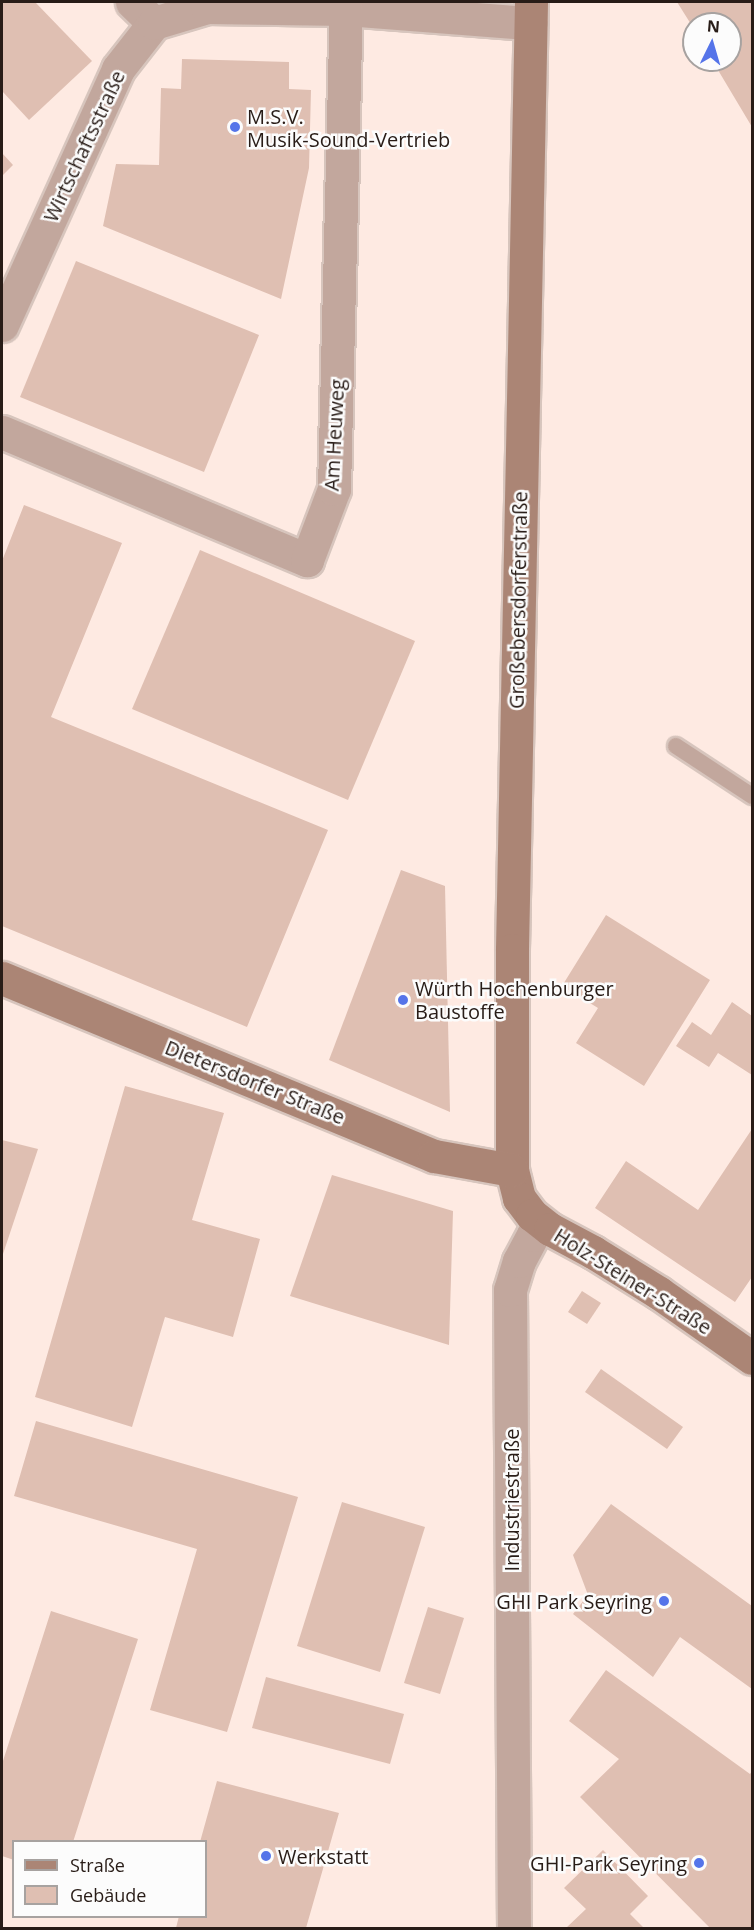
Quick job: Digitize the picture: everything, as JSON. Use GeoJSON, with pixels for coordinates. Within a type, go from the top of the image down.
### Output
{"type":"FeatureCollection","features":[{"type":"Feature","properties":{"kind":"street","name":"Wirtschaftsstraße"},"geometry":{"type":"LineString","coordinates":[[2,325],[143,12],[207,7],[531,12]]}},
{"type":"Feature","properties":{"kind":"street","name":"Am Heuweg"},"geometry":{"type":"LineString","coordinates":[[2,432],[307,560],[334,489],[346,9]]}},
{"type":"Feature","properties":{"kind":"street","name":"Großebersdorferstraße"},"geometry":{"type":"LineString","coordinates":[[516,1184],[512,950],[531,12]]}},
{"type":"Feature","properties":{"kind":"street","name":"Dietersdorfer Straße"},"geometry":{"type":"LineString","coordinates":[[2,978],[434,1156],[516,1184]]}},
{"type":"Feature","properties":{"kind":"street","name":"Holz-Steiner-Straße"},"geometry":{"type":"LineString","coordinates":[[516,1184],[542,1224],[659,1293],[753,1358]]}},
{"type":"Feature","properties":{"kind":"street","name":"Industriestraße"},"geometry":{"type":"LineString","coordinates":[[514,1929],[510,1290],[519,1261],[533,1235],[542,1224]]}},
{"type":"Feature","properties":{"kind":"lane"},"geometry":{"type":"LineString","coordinates":[[676,746],[753,796]]}},
{"type":"Feature","properties":{"kind":"building"},"geometry":{"type":"Polygon","coordinates":[[[2,2],[35,2],[92,61],[29,120],[2,91],[2,2]]]}},
{"type":"Feature","properties":{"kind":"building"},"geometry":{"type":"Polygon","coordinates":[[[677,2],[752,2],[752,127],[719,72],[742,72],[742,12],[683,12],[677,2]]]}},
{"type":"Feature","properties":{"kind":"building"},"geometry":{"type":"Polygon","coordinates":[[[182,59],[289,62],[289,89],[311,90],[309,168],[281,299],[103,226],[116,164],[159,165],[161,88],[181,89],[182,59]]]}},
{"type":"Feature","properties":{"kind":"building"},"geometry":{"type":"Polygon","coordinates":[[[2,153],[13,165],[2,176],[2,153]]]}},
{"type":"Feature","properties":{"kind":"building"},"geometry":{"type":"Polygon","coordinates":[[[76,261],[259,335],[204,472],[20,397],[76,261]]]}},
{"type":"Feature","properties":{"kind":"building"},"geometry":{"type":"Polygon","coordinates":[[[24,505],[122,543],[51,717],[328,830],[247,1027],[2,926],[2,561],[24,505]]]}},
{"type":"Feature","properties":{"kind":"building"},"geometry":{"type":"Polygon","coordinates":[[[200,550],[415,641],[348,800],[132,709],[200,550]]]}},
{"type":"Feature","properties":{"kind":"building"},"geometry":{"type":"Polygon","coordinates":[[[401,870],[445,886],[450,1112],[329,1060],[401,870]]]}},
{"type":"Feature","properties":{"kind":"building"},"geometry":{"type":"Polygon","coordinates":[[[606,915],[710,980],[644,1086],[576,1043],[598,1008],[562,986],[606,915]]]}},
{"type":"Feature","properties":{"kind":"building"},"geometry":{"type":"Polygon","coordinates":[[[732,1002],[752,1016],[752,1075],[718,1053],[709,1067],[676,1046],[692,1022],[711,1035],[732,1002]]]}},
{"type":"Feature","properties":{"kind":"building"},"geometry":{"type":"Polygon","coordinates":[[[125,1086],[224,1113],[192,1220],[260,1239],[233,1337],[165,1317],[132,1427],[35,1397],[125,1086]]]}},
{"type":"Feature","properties":{"kind":"building"},"geometry":{"type":"Polygon","coordinates":[[[752,1129],[752,1277],[735,1302],[595,1208],[626,1161],[698,1210],[752,1129]]]}},
{"type":"Feature","properties":{"kind":"building"},"geometry":{"type":"Polygon","coordinates":[[[2,1140],[38,1149],[2,1257],[2,1140]]]}},
{"type":"Feature","properties":{"kind":"building"},"geometry":{"type":"Polygon","coordinates":[[[332,1175],[453,1211],[449,1345],[290,1296],[332,1175]]]}},
{"type":"Feature","properties":{"kind":"building"},"geometry":{"type":"Polygon","coordinates":[[[582,1291],[601,1303],[587,1324],[568,1312],[582,1291]]]}},
{"type":"Feature","properties":{"kind":"building"},"geometry":{"type":"Polygon","coordinates":[[[601,1369],[683,1427],[667,1449],[585,1392],[601,1369]]]}},
{"type":"Feature","properties":{"kind":"building"},"geometry":{"type":"Polygon","coordinates":[[[36,1421],[298,1497],[227,1732],[150,1710],[197,1549],[14,1496],[36,1421]]]}},
{"type":"Feature","properties":{"kind":"building"},"geometry":{"type":"Polygon","coordinates":[[[342,1502],[425,1527],[380,1672],[297,1646],[342,1502]]]}},
{"type":"Feature","properties":{"kind":"building","name":"GHI Park Seyring"},"geometry":{"type":"Polygon","coordinates":[[[611,1504],[752,1606],[752,1689],[680,1637],[653,1677],[573,1614],[588,1595],[573,1555],[611,1504]]]}},
{"type":"Feature","properties":{"kind":"building"},"geometry":{"type":"Polygon","coordinates":[[[428,1607],[464,1618],[440,1694],[404,1683],[428,1607]]]}},
{"type":"Feature","properties":{"kind":"building"},"geometry":{"type":"Polygon","coordinates":[[[51,1611],[138,1639],[74,1840],[12,1840],[12,1859],[2,1856],[2,1764],[51,1611]]]}},
{"type":"Feature","properties":{"kind":"building","name":"GHI-Park Seyring"},"geometry":{"type":"Polygon","coordinates":[[[606,1670],[750,1774],[752,1771],[752,1928],[710,1928],[580,1797],[619,1759],[569,1721],[606,1670]]]}},
{"type":"Feature","properties":{"kind":"building"},"geometry":{"type":"Polygon","coordinates":[[[266,1677],[404,1714],[390,1764],[252,1728],[266,1677]]]}},
{"type":"Feature","properties":{"kind":"building","name":"Werkstatt"},"geometry":{"type":"Polygon","coordinates":[[[217,1781],[339,1813],[306,1928],[176,1928],[178,1918],[207,1918],[207,1840],[201,1840],[217,1781]]]}},
{"type":"Feature","properties":{"kind":"building"},"geometry":{"type":"Polygon","coordinates":[[[603,1850],[648,1896],[630,1914],[644,1928],[566,1928],[586,1909],[564,1888],[603,1850]]]}},
{"type":"Feature","properties":{"kind":"place","name":"M.S.V. Musik-Sound-Vertrieb"},"geometry":{"type":"Point","coordinates":[235,127]}},
{"type":"Feature","properties":{"kind":"place","name":"Würth Hochenburger Baustoffe"},"geometry":{"type":"Point","coordinates":[403,1000]}},
{"type":"Feature","properties":{"kind":"place","name":"GHI Park Seyring"},"geometry":{"type":"Point","coordinates":[664,1601]}},
{"type":"Feature","properties":{"kind":"place","name":"Werkstatt"},"geometry":{"type":"Point","coordinates":[266,1856]}},
{"type":"Feature","properties":{"kind":"place","name":"GHI-Park Seyring"},"geometry":{"type":"Point","coordinates":[699,1863]}}]}
